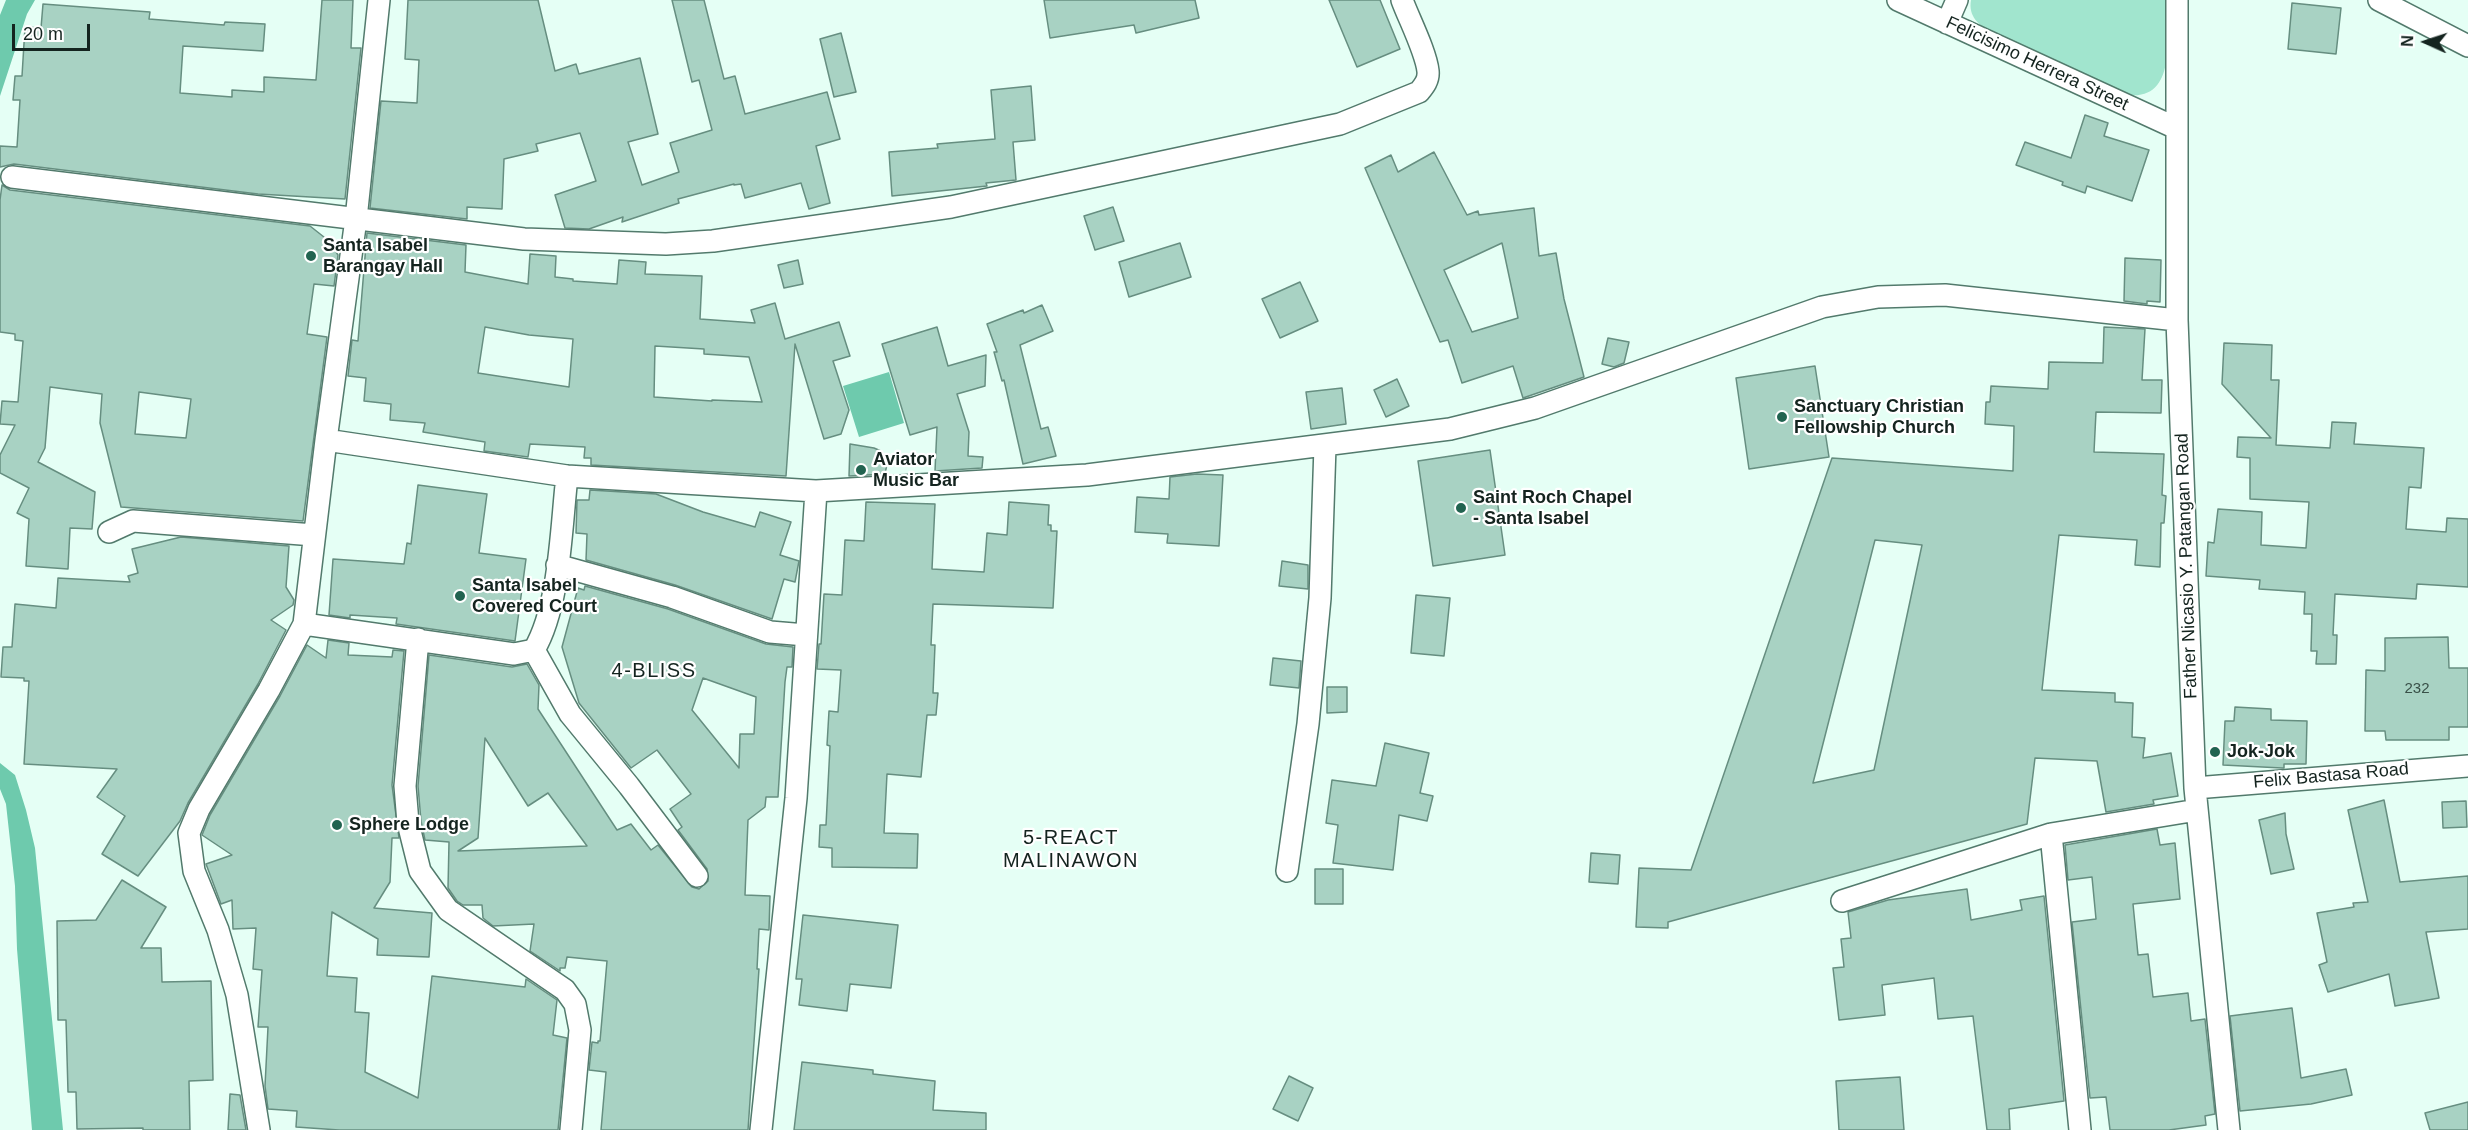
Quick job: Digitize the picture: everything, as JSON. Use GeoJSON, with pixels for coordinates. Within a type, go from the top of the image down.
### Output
{"type":"FeatureCollection","features":[{"type":"Feature","properties":{"kind":"street"},"geometry":{"type":"LineString","coordinates":[[259,1130],[237,995],[218,930],[194,871],[189,833],[199,809],[269,690],[304,624],[356,219],[379,0]]}},
{"type":"Feature","properties":{"kind":"street"},"geometry":{"type":"LineString","coordinates":[[12,177],[524,239],[666,244],[760,235],[951,207],[1340,124],[1411,96],[1419,92],[1427,83],[1428,72],[1402,0]]}},
{"type":"Feature","properties":{"kind":"street","name":"Felicisimo Herrera Street"},"geometry":{"type":"LineString","coordinates":[[1898,0],[2176,128]]}},
{"type":"Feature","properties":{"kind":"street"},"geometry":{"type":"LineString","coordinates":[[1947,22],[1957,0]]}},
{"type":"Feature","properties":{"kind":"street","name":"Father Nicasio Y. Patangan Road"},"geometry":{"type":"LineString","coordinates":[[2177,0],[2177,320],[2195,788],[2229,1130]]}},
{"type":"Feature","properties":{"kind":"street"},"geometry":{"type":"LineString","coordinates":[[2379,0],[2468,46]]}},
{"type":"Feature","properties":{"kind":"street"},"geometry":{"type":"LineString","coordinates":[[326,440],[567,476],[816,491],[1087,475],[1450,429],[1535,408],[1821,307],[1878,297],[1945,294],[2177,320]]}},
{"type":"Feature","properties":{"kind":"street"},"geometry":{"type":"LineString","coordinates":[[1287,870],[1308,724],[1318,621],[1325,446]]}},
{"type":"Feature","properties":{"kind":"street"},"geometry":{"type":"LineString","coordinates":[[304,624],[514,654],[534,650],[541,639],[554,589],[567,476]]}},
{"type":"Feature","properties":{"kind":"street"},"geometry":{"type":"LineString","coordinates":[[761,1130],[796,798],[816,491]]}},
{"type":"Feature","properties":{"kind":"street"},"geometry":{"type":"LineString","coordinates":[[109,532],[133,521],[314,536]]}},
{"type":"Feature","properties":{"kind":"street"},"geometry":{"type":"LineString","coordinates":[[557,565],[672,597],[770,632],[806,635]]}},
{"type":"Feature","properties":{"kind":"street"},"geometry":{"type":"LineString","coordinates":[[418,639],[405,786],[408,823],[420,871],[448,909],[565,990],[575,1004],[580,1030],[571,1130]]}},
{"type":"Feature","properties":{"kind":"street"},"geometry":{"type":"LineString","coordinates":[[534,650],[570,714],[630,786],[697,876]]}},
{"type":"Feature","properties":{"kind":"street","name":"Felix Bastasa Road"},"geometry":{"type":"LineString","coordinates":[[2195,788],[2468,766]]}},
{"type":"Feature","properties":{"kind":"street"},"geometry":{"type":"LineString","coordinates":[[1842,901],[2051,834],[2197,810]]}},
{"type":"Feature","properties":{"kind":"street"},"geometry":{"type":"LineString","coordinates":[[2051,834],[2080,1130]]}},
{"type":"Feature","properties":{"kind":"shaded area"},"geometry":{"type":"Polygon","coordinates":[[[6,0],[35,0],[27,14],[0,96],[0,15],[6,0]]]}},
{"type":"Feature","properties":{"kind":"shaded area"},"geometry":{"type":"Polygon","coordinates":[[[1971,0],[2167,0],[2168,50],[2160,81],[2151,91],[2138,95],[2118,93],[1991,34],[1973,16],[1971,0]]]}},
{"type":"Feature","properties":{"kind":"shaded area"},"geometry":{"type":"Polygon","coordinates":[[[889,372],[904,423],[859,437],[843,386],[889,372]]]}},
{"type":"Feature","properties":{"kind":"shaded area"},"geometry":{"type":"Polygon","coordinates":[[[0,763],[15,775],[35,848],[63,1130],[32,1130],[17,949],[15,886],[6,804],[0,789],[0,763]]]}},
{"type":"Feature","properties":{"kind":"building"},"geometry":{"type":"Polygon","coordinates":[[[322,0],[353,0],[351,48],[361,48],[345,199],[258,194],[14,164],[0,167],[0,146],[17,147],[20,100],[13,100],[15,76],[22,76],[25,27],[41,28],[43,4],[150,12],[149,19],[224,25],[225,22],[265,24],[263,51],[183,46],[180,93],[232,97],[232,90],[264,92],[264,77],[316,80],[322,0]]]}},
{"type":"Feature","properties":{"kind":"building"},"geometry":{"type":"Polygon","coordinates":[[[408,0],[538,0],[555,71],[576,64],[579,74],[640,58],[658,134],[628,142],[642,185],[679,172],[670,143],[712,130],[699,80],[692,82],[672,0],[704,0],[724,79],[735,76],[745,114],[827,92],[840,139],[816,146],[830,203],[809,209],[801,183],[745,198],[741,184],[734,184],[678,199],[679,203],[622,222],[623,217],[589,229],[565,228],[555,195],[596,181],[580,133],[536,144],[538,151],[504,159],[502,209],[467,207],[467,219],[370,208],[381,101],[417,103],[419,60],[405,59],[408,0]]]}},
{"type":"Feature","properties":{"kind":"building"},"geometry":{"type":"Polygon","coordinates":[[[1044,0],[1195,0],[1199,18],[1136,33],[1134,25],[1050,38],[1044,0]]]}},
{"type":"Feature","properties":{"kind":"building"},"geometry":{"type":"Polygon","coordinates":[[[1329,0],[1380,0],[1400,49],[1357,67],[1329,0]]]}},
{"type":"Feature","properties":{"kind":"building"},"geometry":{"type":"Polygon","coordinates":[[[2292,3],[2341,8],[2336,54],[2288,49],[2292,3]]]}},
{"type":"Feature","properties":{"kind":"building"},"geometry":{"type":"Polygon","coordinates":[[[841,33],[856,92],[834,97],[820,39],[841,33]]]}},
{"type":"Feature","properties":{"kind":"building"},"geometry":{"type":"Polygon","coordinates":[[[1031,86],[1035,140],[1013,142],[1016,180],[986,183],[987,186],[892,196],[889,152],[938,148],[937,144],[995,139],[991,90],[1031,86]]]}},
{"type":"Feature","properties":{"kind":"building"},"geometry":{"type":"Polygon","coordinates":[[[2085,115],[2108,123],[2104,136],[2149,150],[2132,201],[2087,186],[2085,193],[2062,185],[2063,182],[2016,165],[2025,142],[2071,158],[2085,115]]]}},
{"type":"Feature","properties":{"kind":"building"},"geometry":{"type":"Polygon","coordinates":[[[1434,152],[1467,215],[1478,211],[1479,215],[1534,208],[1539,256],[1556,253],[1564,299],[1584,377],[1523,398],[1513,366],[1462,383],[1448,340],[1440,342],[1365,168],[1391,155],[1398,172],[1434,152]],[[1502,243],[1444,270],[1472,332],[1518,318],[1502,243]]]}},
{"type":"Feature","properties":{"kind":"building"},"geometry":{"type":"Polygon","coordinates":[[[2,185],[10,190],[310,226],[329,241],[338,255],[334,286],[314,284],[307,334],[327,337],[303,521],[121,507],[100,423],[102,394],[50,387],[45,448],[38,462],[95,492],[92,529],[70,528],[68,569],[26,566],[29,519],[17,513],[29,488],[0,473],[0,455],[15,425],[0,424],[2,401],[18,402],[23,341],[15,340],[15,334],[0,332],[2,185]],[[139,392],[135,434],[186,438],[191,399],[139,392]]]}},
{"type":"Feature","properties":{"kind":"building"},"geometry":{"type":"Polygon","coordinates":[[[1113,207],[1124,241],[1095,250],[1084,216],[1113,207]]]}},
{"type":"Feature","properties":{"kind":"building"},"geometry":{"type":"Polygon","coordinates":[[[367,233],[466,245],[465,272],[528,284],[530,254],[556,256],[555,277],[573,279],[573,281],[617,284],[619,260],[646,262],[645,274],[702,276],[700,319],[755,323],[751,310],[775,303],[785,339],[839,322],[850,356],[833,361],[849,410],[841,434],[824,439],[795,344],[786,476],[591,465],[591,458],[584,458],[585,447],[530,444],[528,457],[484,451],[485,442],[423,432],[425,423],[390,420],[391,404],[364,401],[366,378],[348,376],[352,340],[358,341],[367,233]],[[485,327],[478,373],[569,387],[573,339],[529,335],[485,327]],[[655,346],[654,397],[762,402],[749,357],[704,354],[704,349],[655,346]]]}},
{"type":"Feature","properties":{"kind":"building"},"geometry":{"type":"Polygon","coordinates":[[[1180,243],[1191,277],[1129,297],[1119,262],[1180,243]]]}},
{"type":"Feature","properties":{"kind":"building"},"geometry":{"type":"Polygon","coordinates":[[[2125,258],[2161,260],[2160,302],[2147,301],[2147,304],[2124,301],[2125,258]]]}},
{"type":"Feature","properties":{"kind":"building"},"geometry":{"type":"Polygon","coordinates":[[[798,260],[803,284],[784,288],[778,265],[798,260]]]}},
{"type":"Feature","properties":{"kind":"building"},"geometry":{"type":"Polygon","coordinates":[[[1300,282],[1318,321],[1280,338],[1262,299],[1300,282]]]}},
{"type":"Feature","properties":{"kind":"building"},"geometry":{"type":"Polygon","coordinates":[[[1042,305],[1053,331],[1020,345],[1041,429],[1048,427],[1056,456],[1023,464],[1004,380],[1002,381],[994,352],[997,352],[987,324],[1042,305]]]}},
{"type":"Feature","properties":{"kind":"building"},"geometry":{"type":"Polygon","coordinates":[[[937,327],[948,366],[986,355],[985,386],[957,394],[969,432],[968,456],[983,457],[982,468],[935,471],[937,427],[910,435],[882,344],[937,327]]]}},
{"type":"Feature","properties":{"kind":"building"},"geometry":{"type":"Polygon","coordinates":[[[2104,327],[2145,329],[2142,380],[2162,380],[2161,413],[2096,412],[2094,452],[2164,454],[2162,495],[2166,496],[2164,523],[2161,523],[2160,567],[2135,565],[2137,540],[2059,535],[2042,690],[2115,693],[2115,702],[2133,703],[2132,737],[2145,738],[2143,758],[2171,753],[2178,796],[2153,800],[2154,804],[2106,812],[2097,761],[2035,758],[2027,824],[1668,922],[1668,928],[1636,927],[1639,868],[1691,870],[1832,458],[2013,471],[2014,426],[1985,424],[1986,402],[1990,402],[1991,386],[2048,389],[2049,362],[2103,363],[2104,327]],[[1875,540],[1813,783],[1874,770],[1922,545],[1875,540]]]}},
{"type":"Feature","properties":{"kind":"building"},"geometry":{"type":"Polygon","coordinates":[[[1608,338],[1629,342],[1624,363],[1614,367],[1602,364],[1608,338]]]}},
{"type":"Feature","properties":{"kind":"building"},"geometry":{"type":"Polygon","coordinates":[[[2224,343],[2272,345],[2271,380],[2279,380],[2276,445],[2330,448],[2332,422],[2356,423],[2354,444],[2424,448],[2421,488],[2409,487],[2406,529],[2446,532],[2447,518],[2468,519],[2468,587],[2417,584],[2416,599],[2335,594],[2333,635],[2337,635],[2336,664],[2316,664],[2317,651],[2311,651],[2312,614],[2304,614],[2305,592],[2259,589],[2260,580],[2206,576],[2208,542],[2214,543],[2218,509],[2262,512],[2261,545],[2306,548],[2309,502],[2250,499],[2250,458],[2237,457],[2238,437],[2271,438],[2222,384],[2224,343]]]}},
{"type":"Feature","properties":{"kind":"building","name":"Sanctuary Christian Fellowship Church"},"geometry":{"type":"Polygon","coordinates":[[[1815,366],[1829,457],[1749,469],[1736,378],[1815,366]]]}},
{"type":"Feature","properties":{"kind":"building"},"geometry":{"type":"Polygon","coordinates":[[[1397,379],[1409,406],[1386,417],[1374,390],[1397,379]]]}},
{"type":"Feature","properties":{"kind":"building"},"geometry":{"type":"Polygon","coordinates":[[[1342,388],[1346,424],[1311,429],[1306,392],[1342,388]]]}},
{"type":"Feature","properties":{"kind":"building"},"geometry":{"type":"Polygon","coordinates":[[[850,444],[881,451],[887,464],[885,474],[849,476],[850,444]]]}},
{"type":"Feature","properties":{"kind":"building","name":"Saint Roch Chapel - Santa Isabel"},"geometry":{"type":"Polygon","coordinates":[[[1490,450],[1505,555],[1433,566],[1418,461],[1490,450]]]}},
{"type":"Feature","properties":{"kind":"building"},"geometry":{"type":"Polygon","coordinates":[[[1197,474],[1223,475],[1219,546],[1167,543],[1168,534],[1135,532],[1137,497],[1169,499],[1170,477],[1197,474]]]}},
{"type":"Feature","properties":{"kind":"building"},"geometry":{"type":"Polygon","coordinates":[[[418,485],[487,494],[479,553],[526,559],[515,641],[396,624],[397,618],[350,615],[350,618],[329,615],[333,559],[404,564],[407,543],[411,544],[418,485]]]}},
{"type":"Feature","properties":{"kind":"building"},"geometry":{"type":"Polygon","coordinates":[[[590,490],[656,494],[703,512],[755,527],[760,512],[791,522],[780,555],[799,561],[795,582],[784,579],[772,619],[675,585],[586,560],[587,534],[576,533],[577,500],[589,500],[590,490]]]}},
{"type":"Feature","properties":{"kind":"building"},"geometry":{"type":"Polygon","coordinates":[[[866,502],[935,504],[932,569],[984,572],[987,533],[1007,535],[1009,502],[1049,505],[1048,525],[1051,525],[1051,531],[1057,531],[1053,608],[933,604],[931,645],[935,645],[933,693],[938,693],[936,715],[927,715],[921,777],[887,774],[884,833],[918,834],[917,868],[832,867],[832,848],[819,847],[820,825],[826,825],[830,746],[827,745],[829,711],[838,712],[841,670],[817,669],[824,594],[842,595],[845,540],[864,541],[866,502]]]}},
{"type":"Feature","properties":{"kind":"building"},"geometry":{"type":"Polygon","coordinates":[[[181,537],[289,546],[286,587],[294,600],[293,605],[271,620],[286,630],[258,684],[188,803],[180,821],[138,876],[102,854],[125,816],[97,797],[117,769],[24,764],[29,681],[24,681],[24,678],[1,677],[3,647],[12,647],[15,604],[56,608],[58,578],[130,582],[128,576],[138,573],[132,549],[181,537]]]}},
{"type":"Feature","properties":{"kind":"building"},"geometry":{"type":"Polygon","coordinates":[[[1282,561],[1308,565],[1308,589],[1279,586],[1282,561]]]}},
{"type":"Feature","properties":{"kind":"building"},"geometry":{"type":"Polygon","coordinates":[[[585,586],[668,609],[766,644],[793,647],[792,667],[787,667],[785,682],[778,797],[766,797],[765,807],[748,820],[745,895],[770,896],[769,930],[759,929],[757,969],[759,969],[748,1130],[601,1130],[606,1072],[589,1070],[592,1042],[600,1041],[607,961],[567,957],[565,968],[560,968],[560,971],[530,951],[534,924],[493,926],[483,918],[482,905],[463,905],[457,901],[448,888],[449,842],[425,840],[418,786],[429,655],[512,667],[527,664],[539,685],[538,709],[617,830],[631,824],[651,850],[658,845],[692,887],[699,889],[708,881],[707,869],[678,830],[682,827],[670,809],[691,794],[657,750],[631,768],[579,703],[562,647],[578,588],[584,590],[585,586]],[[703,678],[692,710],[739,768],[740,734],[754,734],[756,697],[703,678]],[[485,738],[478,838],[458,851],[587,846],[548,793],[528,806],[485,738]]]}},
{"type":"Feature","properties":{"kind":"building"},"geometry":{"type":"Polygon","coordinates":[[[1416,595],[1450,598],[1444,656],[1411,653],[1416,595]]]}},
{"type":"Feature","properties":{"kind":"building"},"geometry":{"type":"Polygon","coordinates":[[[2448,637],[2449,668],[2468,668],[2468,727],[2449,727],[2449,740],[2386,740],[2385,731],[2365,731],[2366,670],[2385,671],[2385,638],[2448,637]]]}},
{"type":"Feature","properties":{"kind":"building"},"geometry":{"type":"Polygon","coordinates":[[[328,640],[349,643],[348,655],[392,657],[393,650],[404,651],[392,785],[399,838],[392,838],[390,882],[374,908],[432,913],[429,957],[377,955],[378,939],[332,912],[327,976],[357,978],[355,1012],[369,1013],[365,1072],[418,1098],[432,976],[525,987],[526,979],[557,1000],[553,1035],[567,1038],[558,1130],[339,1130],[296,1127],[297,1111],[268,1109],[265,1086],[268,1027],[258,1027],[262,970],[253,969],[256,928],[233,929],[232,900],[221,904],[206,864],[232,855],[202,835],[210,815],[280,696],[307,645],[326,658],[328,640]]]}},
{"type":"Feature","properties":{"kind":"building"},"geometry":{"type":"Polygon","coordinates":[[[1273,658],[1301,661],[1299,688],[1270,685],[1273,658]]]}},
{"type":"Feature","properties":{"kind":"building"},"geometry":{"type":"Polygon","coordinates":[[[1327,687],[1347,687],[1347,712],[1327,713],[1327,687]]]}},
{"type":"Feature","properties":{"kind":"building"},"geometry":{"type":"Polygon","coordinates":[[[2235,707],[2271,709],[2271,720],[2307,721],[2306,764],[2284,764],[2284,768],[2223,765],[2225,721],[2234,721],[2235,707]]]}},
{"type":"Feature","properties":{"kind":"building"},"geometry":{"type":"Polygon","coordinates":[[[1385,743],[1429,753],[1420,793],[1433,796],[1427,821],[1399,815],[1393,870],[1333,863],[1338,825],[1326,823],[1332,780],[1376,786],[1385,743]]]}},
{"type":"Feature","properties":{"kind":"building"},"geometry":{"type":"Polygon","coordinates":[[[2384,800],[2400,882],[2468,876],[2468,929],[2426,932],[2439,998],[2395,1006],[2389,974],[2328,992],[2319,965],[2327,962],[2317,913],[2354,907],[2353,903],[2368,902],[2348,810],[2384,800]]]}},
{"type":"Feature","properties":{"kind":"building"},"geometry":{"type":"Polygon","coordinates":[[[2466,801],[2467,827],[2443,828],[2442,802],[2466,801]]]}},
{"type":"Feature","properties":{"kind":"building"},"geometry":{"type":"Polygon","coordinates":[[[2285,813],[2286,834],[2294,869],[2271,874],[2259,820],[2285,813]]]}},
{"type":"Feature","properties":{"kind":"building"},"geometry":{"type":"Polygon","coordinates":[[[2157,829],[2160,845],[2175,843],[2180,899],[2133,904],[2138,955],[2148,954],[2153,997],[2188,993],[2191,1021],[2205,1019],[2215,1114],[2205,1116],[2206,1125],[2169,1130],[2110,1130],[2106,1097],[2090,1098],[2072,922],[2096,919],[2092,877],[2068,880],[2065,845],[2157,829]]]}},
{"type":"Feature","properties":{"kind":"building"},"geometry":{"type":"Polygon","coordinates":[[[1591,853],[1620,855],[1618,884],[1589,882],[1591,853]]]}},
{"type":"Feature","properties":{"kind":"building"},"geometry":{"type":"Polygon","coordinates":[[[1315,869],[1343,869],[1343,904],[1315,904],[1315,869]]]}},
{"type":"Feature","properties":{"kind":"building"},"geometry":{"type":"Polygon","coordinates":[[[122,880],[166,907],[141,948],[161,948],[162,982],[211,981],[213,1080],[189,1081],[190,1130],[77,1129],[76,1092],[68,1092],[66,1020],[58,1020],[57,921],[96,920],[122,880]]]}},
{"type":"Feature","properties":{"kind":"building"},"geometry":{"type":"Polygon","coordinates":[[[1967,889],[1971,920],[2022,910],[2020,900],[2044,896],[2064,1101],[2009,1109],[2010,1130],[1987,1130],[1973,1016],[1938,1019],[1934,978],[1882,985],[1885,1015],[1839,1020],[1833,968],[1844,967],[1841,939],[1851,938],[1848,912],[1888,900],[1967,889]]]}},
{"type":"Feature","properties":{"kind":"building"},"geometry":{"type":"Polygon","coordinates":[[[803,915],[898,925],[891,988],[850,984],[847,1011],[799,1005],[802,979],[796,979],[803,915]]]}},
{"type":"Feature","properties":{"kind":"building"},"geometry":{"type":"Polygon","coordinates":[[[2292,1008],[2301,1078],[2346,1069],[2352,1095],[2311,1104],[2240,1111],[2230,1016],[2292,1008]]]}},
{"type":"Feature","properties":{"kind":"building"},"geometry":{"type":"Polygon","coordinates":[[[802,1062],[873,1070],[873,1074],[935,1081],[933,1110],[986,1113],[986,1130],[794,1130],[802,1062]]]}},
{"type":"Feature","properties":{"kind":"building"},"geometry":{"type":"Polygon","coordinates":[[[1289,1076],[1313,1088],[1298,1121],[1273,1109],[1289,1076]]]}},
{"type":"Feature","properties":{"kind":"building"},"geometry":{"type":"Polygon","coordinates":[[[1900,1077],[1904,1130],[1839,1130],[1836,1081],[1900,1077]]]}},
{"type":"Feature","properties":{"kind":"building"},"geometry":{"type":"Polygon","coordinates":[[[230,1094],[240,1095],[246,1130],[228,1130],[230,1094]]]}},
{"type":"Feature","properties":{"kind":"building"},"geometry":{"type":"Polygon","coordinates":[[[2468,1102],[2468,1130],[2430,1130],[2425,1113],[2468,1102]]]}},
{"type":"Feature","properties":{"kind":"place","name":"Santa Isabel Barangay Hall"},"geometry":{"type":"Point","coordinates":[311,256]}},
{"type":"Feature","properties":{"kind":"place","name":"Sanctuary Christian Fellowship Church"},"geometry":{"type":"Point","coordinates":[1782,417]}},
{"type":"Feature","properties":{"kind":"place","name":"Aviator Music Bar"},"geometry":{"type":"Point","coordinates":[861,470]}},
{"type":"Feature","properties":{"kind":"place","name":"Saint Roch Chapel - Santa Isabel"},"geometry":{"type":"Point","coordinates":[1461,508]}},
{"type":"Feature","properties":{"kind":"place","name":"Santa Isabel Covered Court"},"geometry":{"type":"Point","coordinates":[460,596]}},
{"type":"Feature","properties":{"kind":"place","name":"Jok-Jok"},"geometry":{"type":"Point","coordinates":[2215,752]}},
{"type":"Feature","properties":{"kind":"place","name":"Sphere Lodge"},"geometry":{"type":"Point","coordinates":[337,825]}},
{"type":"Feature","properties":{"kind":"district","name":"4-BLISS"},"geometry":{"type":"Point","coordinates":[654,671]}},
{"type":"Feature","properties":{"kind":"district","name":"5-REACT MALINAWON"},"geometry":{"type":"Point","coordinates":[1071,850]}}]}
